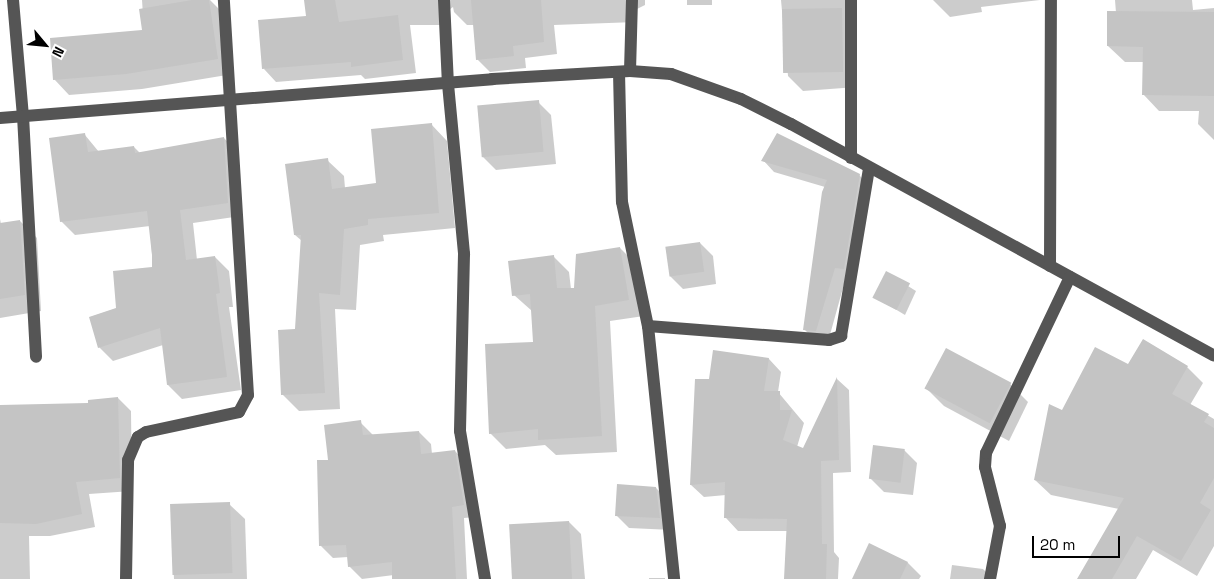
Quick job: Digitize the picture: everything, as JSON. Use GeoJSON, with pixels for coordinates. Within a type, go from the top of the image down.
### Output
{"type":"FeatureCollection","features":[{"type":"Feature","properties":{"kind":"street"},"geometry":{"type":"LineString","coordinates":[[13,0],[24,116],[36,357]]}},
{"type":"Feature","properties":{"kind":"street"},"geometry":{"type":"LineString","coordinates":[[126,579],[128,460],[138,436],[146,432],[239,412],[248,396],[224,0]]}},
{"type":"Feature","properties":{"kind":"street"},"geometry":{"type":"LineString","coordinates":[[444,0],[448,84],[464,254],[460,431],[485,579]]}},
{"type":"Feature","properties":{"kind":"street"},"geometry":{"type":"LineString","coordinates":[[632,0],[624,71],[622,202],[648,326],[674,579]]}},
{"type":"Feature","properties":{"kind":"street"},"geometry":{"type":"LineString","coordinates":[[851,158],[852,0]]}},
{"type":"Feature","properties":{"kind":"street"},"geometry":{"type":"LineString","coordinates":[[1050,266],[1051,0]]}},
{"type":"Feature","properties":{"kind":"street"},"geometry":{"type":"LineString","coordinates":[[0,118],[624,71],[671,74],[726,93],[791,124],[1214,356]]}},
{"type":"Feature","properties":{"kind":"street"},"geometry":{"type":"LineString","coordinates":[[648,326],[829,340],[840,336],[869,168]]}},
{"type":"Feature","properties":{"kind":"street"},"geometry":{"type":"LineString","coordinates":[[990,579],[1000,526],[985,467],[986,453],[1070,276]]}},
{"type":"Feature","properties":{"kind":"building"},"geometry":{"type":"Polygon","coordinates":[[[192,0],[209,0],[218,59],[126,74],[53,80],[50,38],[142,30],[139,9],[192,0]]]}},
{"type":"Feature","properties":{"kind":"building"},"geometry":{"type":"Polygon","coordinates":[[[304,0],[335,0],[339,22],[398,15],[403,60],[351,67],[351,62],[262,69],[258,20],[306,16],[304,0]]]}},
{"type":"Feature","properties":{"kind":"building"},"geometry":{"type":"Polygon","coordinates":[[[471,0],[541,0],[544,42],[513,46],[514,56],[476,60],[471,0]]]}},
{"type":"Feature","properties":{"kind":"building"},"geometry":{"type":"Polygon","coordinates":[[[842,8],[843,72],[783,73],[782,9],[842,8]]]}},
{"type":"Feature","properties":{"kind":"building"},"geometry":{"type":"Polygon","coordinates":[[[1107,11],[1214,12],[1214,96],[1142,95],[1143,47],[1107,46],[1107,11]]]}},
{"type":"Feature","properties":{"kind":"building"},"geometry":{"type":"Polygon","coordinates":[[[539,100],[544,152],[482,157],[477,105],[539,100]]]}},
{"type":"Feature","properties":{"kind":"building"},"geometry":{"type":"Polygon","coordinates":[[[432,123],[439,213],[368,219],[368,225],[344,229],[340,295],[319,293],[325,393],[281,395],[278,330],[295,329],[301,235],[294,235],[285,164],[328,158],[332,189],[376,183],[371,129],[432,123]]]}},
{"type":"Feature","properties":{"kind":"building"},"geometry":{"type":"Polygon","coordinates":[[[85,133],[88,152],[134,146],[135,153],[224,137],[228,203],[180,210],[186,260],[215,256],[220,293],[216,294],[227,377],[167,385],[160,328],[98,348],[89,317],[116,308],[113,271],[152,267],[152,255],[147,211],[60,222],[49,138],[85,133]]]}},
{"type":"Feature","properties":{"kind":"building"},"geometry":{"type":"Polygon","coordinates":[[[777,133],[860,174],[844,269],[835,268],[816,331],[803,330],[822,192],[827,180],[761,161],[777,133]]]}},
{"type":"Feature","properties":{"kind":"building"},"geometry":{"type":"Polygon","coordinates":[[[20,220],[25,295],[0,299],[0,223],[20,220]]]}},
{"type":"Feature","properties":{"kind":"building"},"geometry":{"type":"Polygon","coordinates":[[[700,242],[704,272],[670,277],[665,247],[700,242]]]}},
{"type":"Feature","properties":{"kind":"building"},"geometry":{"type":"Polygon","coordinates":[[[620,247],[629,300],[595,306],[602,436],[538,440],[538,429],[489,434],[485,344],[533,342],[530,294],[512,296],[508,261],[554,255],[557,288],[574,288],[576,254],[620,247]]]}},
{"type":"Feature","properties":{"kind":"building"},"geometry":{"type":"Polygon","coordinates":[[[886,271],[910,283],[896,310],[872,298],[886,271]]]}},
{"type":"Feature","properties":{"kind":"building"},"geometry":{"type":"Polygon","coordinates":[[[1143,339],[1188,366],[1172,394],[1209,414],[1204,422],[1214,428],[1214,478],[1200,503],[1211,510],[1181,561],[1137,536],[1112,579],[1077,579],[1124,498],[1034,480],[1049,404],[1062,410],[1095,347],[1128,364],[1143,339]]]}},
{"type":"Feature","properties":{"kind":"building"},"geometry":{"type":"Polygon","coordinates":[[[946,348],[1011,383],[990,423],[924,389],[946,348]]]}},
{"type":"Feature","properties":{"kind":"building"},"geometry":{"type":"Polygon","coordinates":[[[713,350],[769,358],[764,391],[780,391],[780,410],[792,410],[783,440],[803,448],[837,377],[839,460],[821,461],[822,544],[827,544],[826,579],[784,579],[787,519],[724,518],[725,482],[690,485],[695,379],[709,379],[713,350]]]}},
{"type":"Feature","properties":{"kind":"building"},"geometry":{"type":"Polygon","coordinates":[[[118,397],[120,478],[76,482],[82,514],[36,524],[0,523],[0,405],[88,403],[88,400],[118,397]]]}},
{"type":"Feature","properties":{"kind":"building"},"geometry":{"type":"Polygon","coordinates":[[[361,420],[363,435],[419,431],[421,454],[455,450],[464,505],[452,507],[456,579],[392,579],[392,562],[348,567],[346,545],[319,546],[317,460],[328,460],[324,425],[361,420]]]}},
{"type":"Feature","properties":{"kind":"building"},"geometry":{"type":"Polygon","coordinates":[[[873,445],[905,449],[901,483],[869,479],[873,445]]]}},
{"type":"Feature","properties":{"kind":"building"},"geometry":{"type":"Polygon","coordinates":[[[617,484],[656,487],[660,518],[615,516],[617,484]]]}},
{"type":"Feature","properties":{"kind":"building"},"geometry":{"type":"Polygon","coordinates":[[[230,502],[232,573],[173,575],[170,504],[230,502]]]}},
{"type":"Feature","properties":{"kind":"building"},"geometry":{"type":"Polygon","coordinates":[[[569,521],[572,579],[512,579],[509,524],[569,521]]]}},
{"type":"Feature","properties":{"kind":"building"},"geometry":{"type":"Polygon","coordinates":[[[869,543],[908,562],[900,579],[852,579],[869,543]]]}}]}
